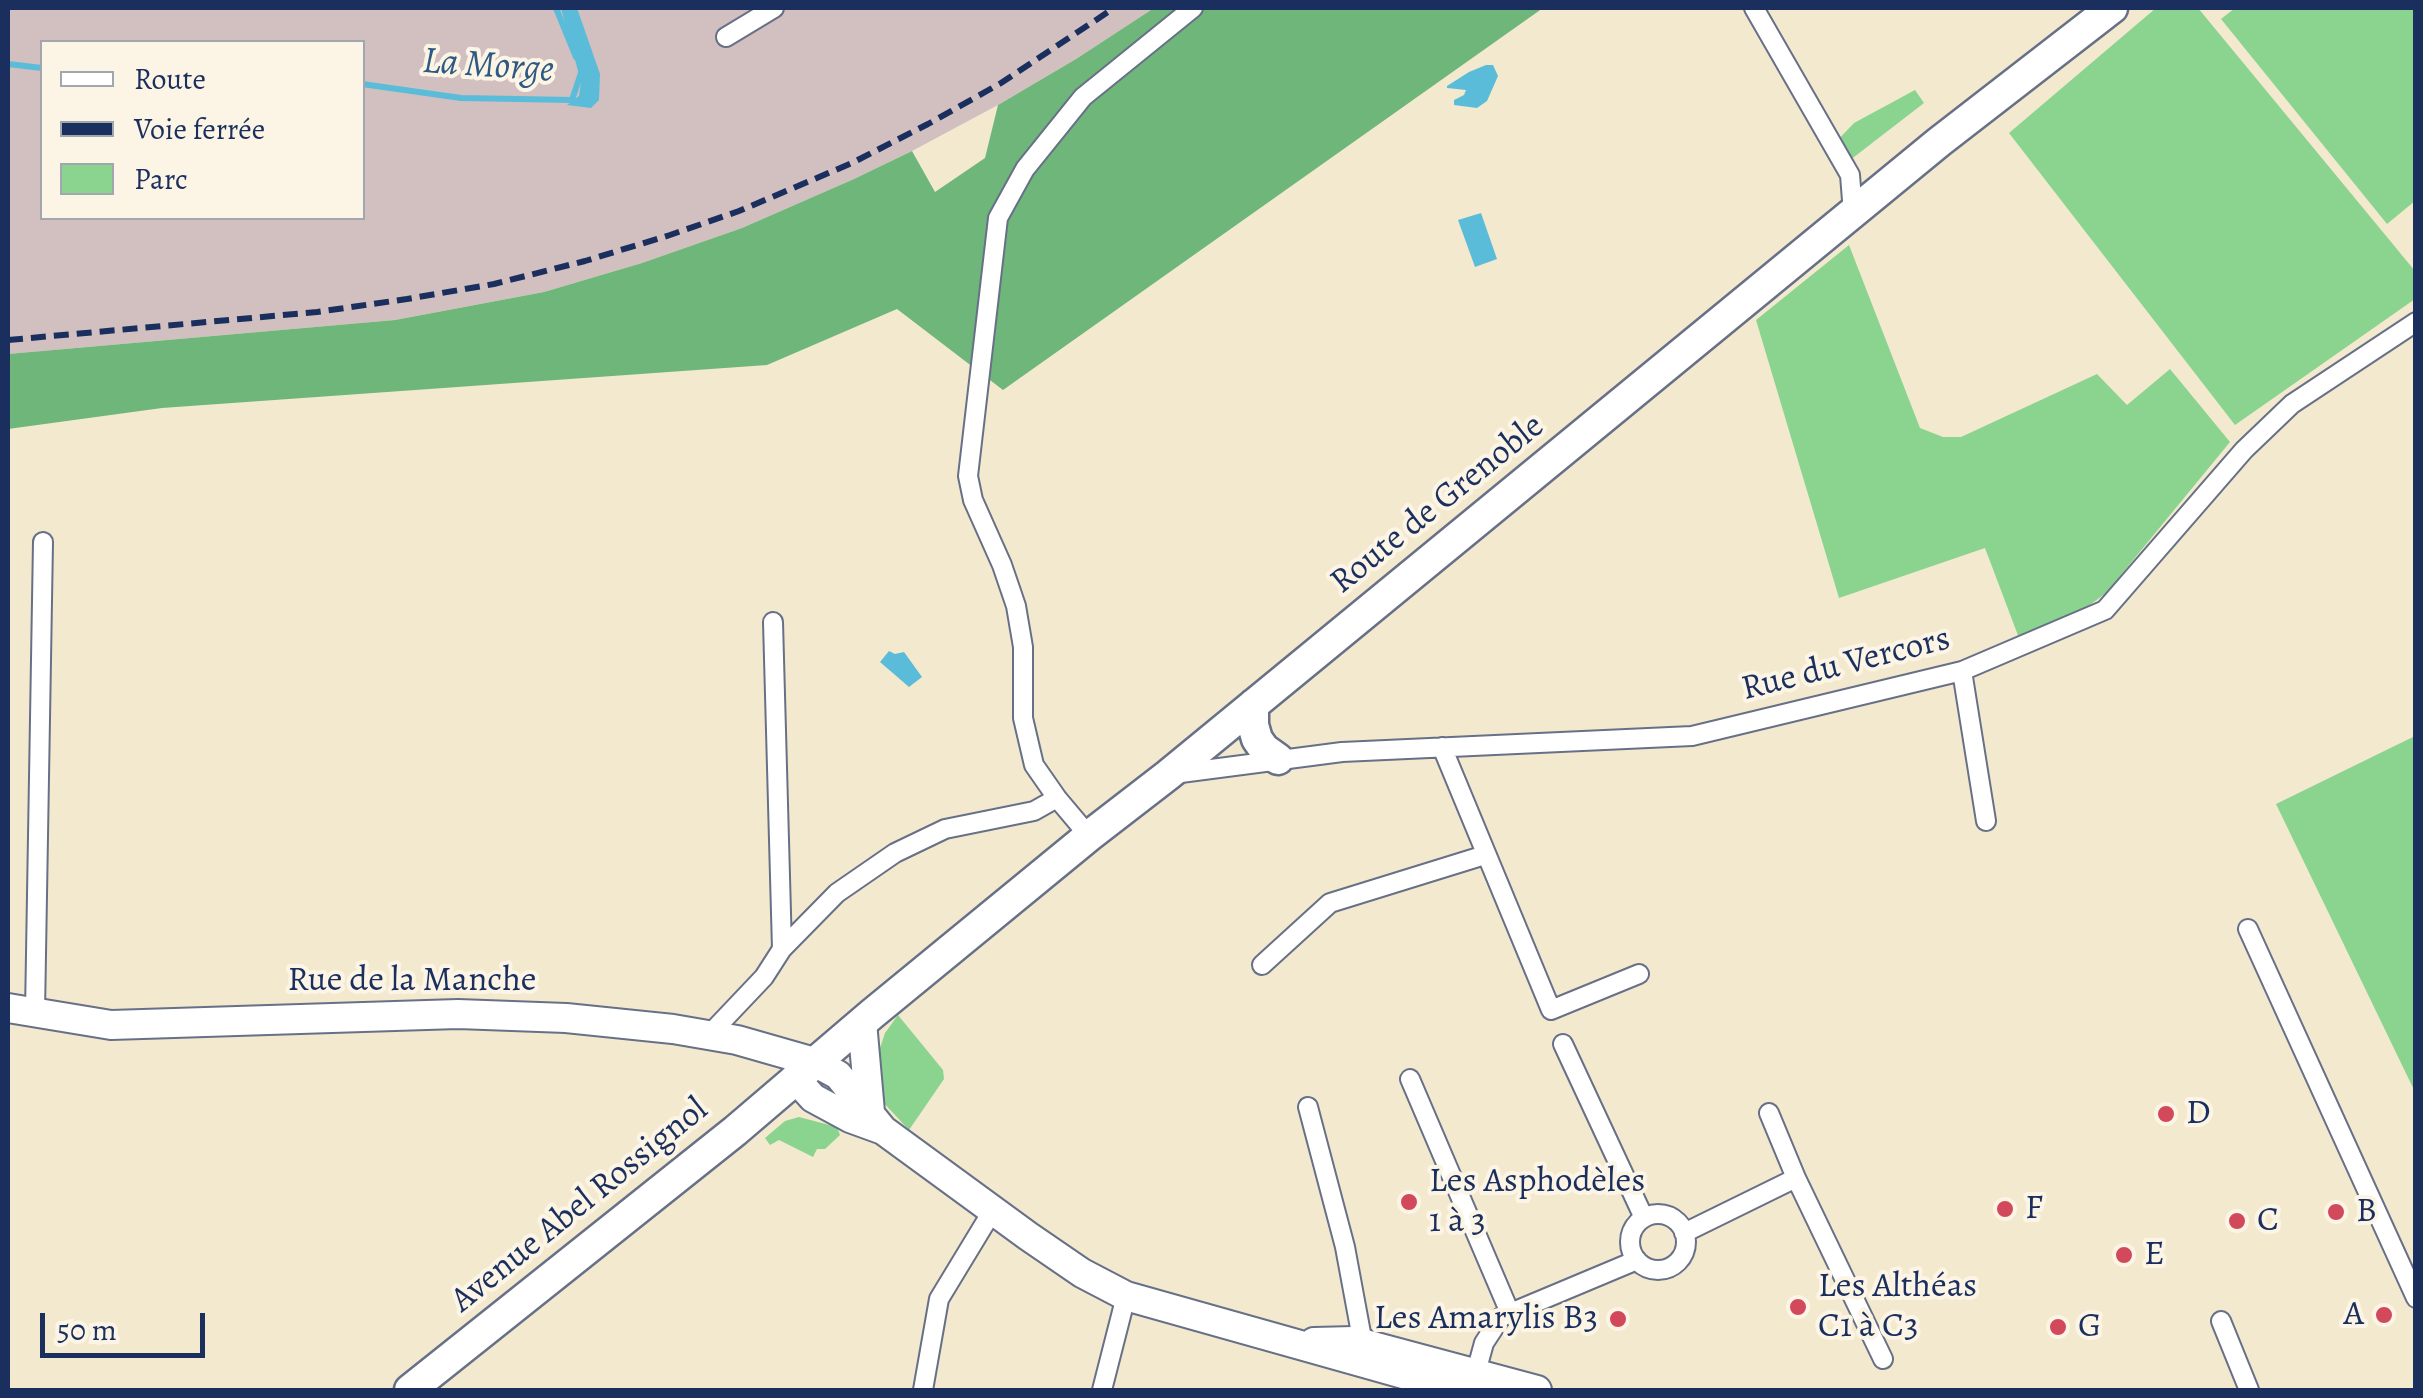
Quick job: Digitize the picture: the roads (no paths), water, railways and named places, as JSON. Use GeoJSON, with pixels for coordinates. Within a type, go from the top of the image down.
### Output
{"type":"FeatureCollection","features":[{"type":"Feature","properties":{"kind":"main road","name":"Route de Grenoble"},"geometry":{"type":"LineString","coordinates":[[804,1070],[1938,142],[2112,8]]}},
{"type":"Feature","properties":{"kind":"main road"},"geometry":{"type":"LineString","coordinates":[[1254,705],[1256,739],[1272,760]]}},
{"type":"Feature","properties":{"kind":"main road"},"geometry":{"type":"LineString","coordinates":[[1220,733],[1272,760]]}},
{"type":"Feature","properties":{"kind":"main road","name":"Rue de la Manche"},"geometry":{"type":"LineString","coordinates":[[22,1011],[111,1025],[458,1014],[625,1022],[737,1040],[804,1070]]}},
{"type":"Feature","properties":{"kind":"main road"},"geometry":{"type":"LineString","coordinates":[[862,1022],[877,1121]]}},
{"type":"Feature","properties":{"kind":"main road"},"geometry":{"type":"LineString","coordinates":[[804,1070],[813,1098],[850,1118],[877,1121],[1082,1273],[1126,1296],[1293,1342],[1354,1341],[1356,1352],[1469,1385],[1537,1390]]}},
{"type":"Feature","properties":{"kind":"main road","name":"Avenue Abel Rossignol"},"geometry":{"type":"LineString","coordinates":[[410,1390],[735,1131],[804,1070]]}},
{"type":"Feature","properties":{"kind":"street"},"geometry":{"type":"LineString","coordinates":[[726,37],[774,8]]}},
{"type":"Feature","properties":{"kind":"street"},"geometry":{"type":"LineString","coordinates":[[1089,836],[1034,765],[1024,718],[1023,647],[1016,606],[973,500],[968,476],[998,218],[1025,169],[1083,97],[1193,8]]}},
{"type":"Feature","properties":{"kind":"street"},"geometry":{"type":"LineString","coordinates":[[1754,8],[1850,175],[1852,212]]}},
{"type":"Feature","properties":{"kind":"street","name":"Rue du Vercors"},"geometry":{"type":"LineString","coordinates":[[1168,775],[1342,752],[1692,736],[1962,671],[2105,610],[2244,450],[2292,404],[2416,322]]}},
{"type":"Feature","properties":{"kind":"street"},"geometry":{"type":"LineString","coordinates":[[22,1011],[43,542]]}},
{"type":"Feature","properties":{"kind":"street"},"geometry":{"type":"LineString","coordinates":[[773,622],[782,949]]}},
{"type":"Feature","properties":{"kind":"street"},"geometry":{"type":"LineString","coordinates":[[1962,671],[1986,821]]}},
{"type":"Feature","properties":{"kind":"street"},"geometry":{"type":"LineString","coordinates":[[1442,748],[1551,1010],[1639,974]]}},
{"type":"Feature","properties":{"kind":"street"},"geometry":{"type":"LineString","coordinates":[[708,1036],[837,892],[895,853],[945,829],[1034,811],[1057,798]]}},
{"type":"Feature","properties":{"kind":"street"},"geometry":{"type":"LineString","coordinates":[[1262,965],[1330,903],[1486,855]]}},
{"type":"Feature","properties":{"kind":"street"},"geometry":{"type":"LineString","coordinates":[[2248,929],[2416,1298]]}},
{"type":"Feature","properties":{"kind":"street"},"geometry":{"type":"LineString","coordinates":[[1563,1044],[1644,1218]]}},
{"type":"Feature","properties":{"kind":"street"},"geometry":{"type":"LineString","coordinates":[[1410,1079],[1510,1313]]}},
{"type":"Feature","properties":{"kind":"street"},"geometry":{"type":"LineString","coordinates":[[1308,1107],[1345,1246],[1356,1352]]}},
{"type":"Feature","properties":{"kind":"street"},"geometry":{"type":"LineString","coordinates":[[1769,1114],[1883,1360]]}},
{"type":"Feature","properties":{"kind":"street"},"geometry":{"type":"LineString","coordinates":[[1684,1233],[1796,1178]]}},
{"type":"Feature","properties":{"kind":"street"},"geometry":{"type":"LineString","coordinates":[[923,1390],[939,1299],[993,1210]]}},
{"type":"Feature","properties":{"kind":"street"},"geometry":{"type":"LineString","coordinates":[[1656,1214],[1678,1222],[1684,1233],[1683,1256],[1666,1269],[1645,1267],[1631,1249],[1635,1226],[1656,1214]]}},
{"type":"Feature","properties":{"kind":"street"},"geometry":{"type":"LineString","coordinates":[[1469,1385],[1484,1343],[1501,1317],[1636,1260]]}},
{"type":"Feature","properties":{"kind":"street"},"geometry":{"type":"LineString","coordinates":[[1102,1390],[1126,1296]]}},
{"type":"Feature","properties":{"kind":"street"},"geometry":{"type":"LineString","coordinates":[[2221,1321],[2249,1390]]}},
{"type":"Feature","properties":{"kind":"water"},"geometry":{"type":"Polygon","coordinates":[[[561,8],[577,8],[600,74],[599,100],[591,108],[567,105],[579,96],[581,82],[561,8]]]}},
{"type":"Feature","properties":{"kind":"water"},"geometry":{"type":"Polygon","coordinates":[[[1493,65],[1498,76],[1487,101],[1477,108],[1454,105],[1454,100],[1466,90],[1447,86],[1493,65]]]}},
{"type":"Feature","properties":{"kind":"water"},"geometry":{"type":"Polygon","coordinates":[[[1481,213],[1497,259],[1475,267],[1458,220],[1481,213]]]}},
{"type":"Feature","properties":{"kind":"water"},"geometry":{"type":"Polygon","coordinates":[[[889,651],[904,652],[922,677],[909,687],[880,662],[889,651]]]}},
{"type":"Feature","properties":{"kind":"waterway","name":"La Morge"},"geometry":{"type":"LineString","coordinates":[[556,8],[576,57]]}},
{"type":"Feature","properties":{"kind":"waterway","name":"La Morge"},"geometry":{"type":"LineString","coordinates":[[8,64],[40,68]]}},
{"type":"Feature","properties":{"kind":"waterway","name":"La Morge"},"geometry":{"type":"LineString","coordinates":[[365,84],[461,98],[572,100],[581,73]]}},
{"type":"Feature","properties":{"kind":"railway"},"geometry":{"type":"LineString","coordinates":[[8,340],[317,312],[494,284],[585,261],[739,211],[852,163],[1001,83],[1114,8]]}},
{"type":"Feature","properties":{"kind":"place","name":"D"},"geometry":{"type":"Point","coordinates":[2166,1114]}},
{"type":"Feature","properties":{"kind":"place","name":"Les Asphodèles 1 à 3"},"geometry":{"type":"Point","coordinates":[1409,1202]}},
{"type":"Feature","properties":{"kind":"place","name":"F"},"geometry":{"type":"Point","coordinates":[2005,1209]}},
{"type":"Feature","properties":{"kind":"place","name":"B"},"geometry":{"type":"Point","coordinates":[2336,1212]}},
{"type":"Feature","properties":{"kind":"place","name":"C"},"geometry":{"type":"Point","coordinates":[2237,1221]}},
{"type":"Feature","properties":{"kind":"place","name":"E"},"geometry":{"type":"Point","coordinates":[2124,1255]}},
{"type":"Feature","properties":{"kind":"place","name":"Les Althéas C1 à C3"},"geometry":{"type":"Point","coordinates":[1798,1307]}},
{"type":"Feature","properties":{"kind":"place","name":"A"},"geometry":{"type":"Point","coordinates":[2384,1315]}},
{"type":"Feature","properties":{"kind":"place","name":"Les Amarylis B3"},"geometry":{"type":"Point","coordinates":[1618,1319]}},
{"type":"Feature","properties":{"kind":"place","name":"G"},"geometry":{"type":"Point","coordinates":[2058,1327]}}]}
